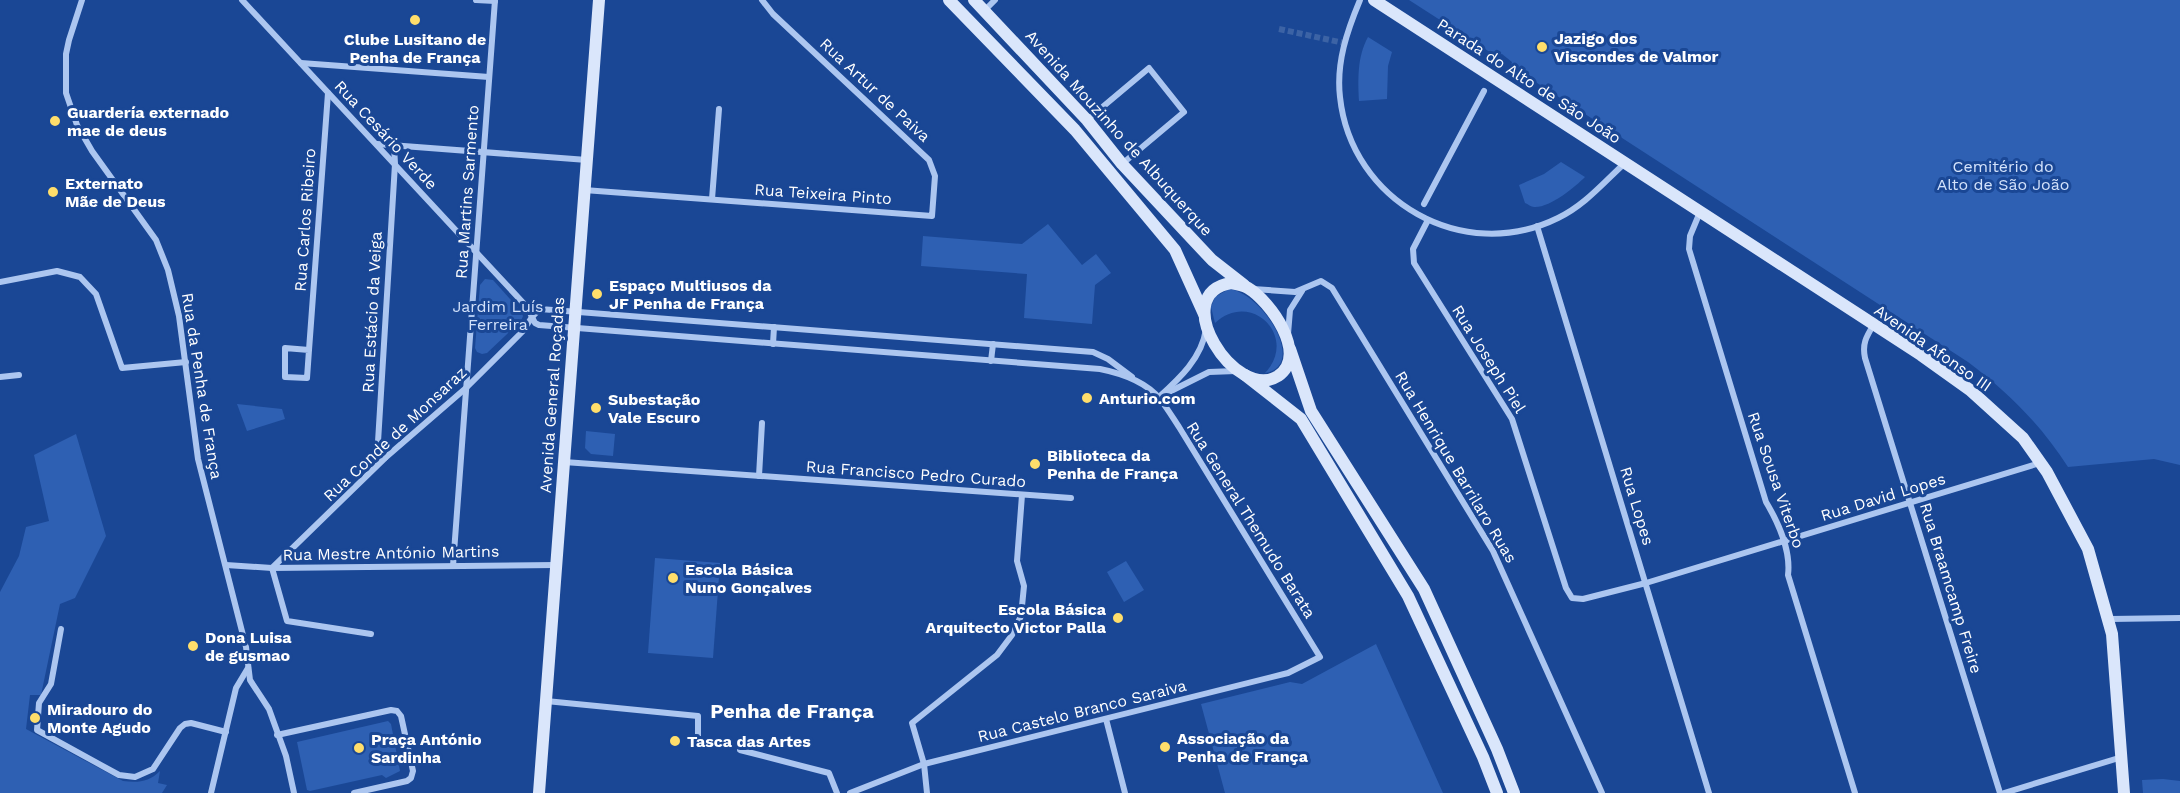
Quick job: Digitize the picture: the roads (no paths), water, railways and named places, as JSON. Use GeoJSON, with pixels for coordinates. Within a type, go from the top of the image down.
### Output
{"type":"FeatureCollection","features":[{"type":"Feature","properties":{"kind":"main road","name":"Avenida General Roçadas"},"geometry":{"type":"LineString","coordinates":[[539,793],[598,0]]}},
{"type":"Feature","properties":{"kind":"main road","name":"Avenida Mouzinho de Albuquerque"},"geometry":{"type":"LineString","coordinates":[[949,0],[1075,130],[1175,250],[1205,318]]}},
{"type":"Feature","properties":{"kind":"main road","name":"Avenida Mouzinho de Albuquerque"},"geometry":{"type":"LineString","coordinates":[[974,0],[1087,120],[1122,164],[1212,260],[1246,287]]}},
{"type":"Feature","properties":{"kind":"main road","name":"Parada do Alto de São João"},"geometry":{"type":"LineString","coordinates":[[1374,0],[1625,163]]}},
{"type":"Feature","properties":{"kind":"main road"},"geometry":{"type":"LineString","coordinates":[[973,24],[985,10]]}},
{"type":"Feature","properties":{"kind":"main road"},"geometry":{"type":"LineString","coordinates":[[1075,130],[1087,120]]}},
{"type":"Feature","properties":{"kind":"main road","name":"Avenida Afonso III"},"geometry":{"type":"LineString","coordinates":[[1625,163],[1921,355],[1970,390],[2023,438],[2047,472],[2088,549],[2110,619],[2123,757],[2124,793]]}},
{"type":"Feature","properties":{"kind":"main road"},"geometry":{"type":"LineString","coordinates":[[1111,171],[1122,164]]}},
{"type":"Feature","properties":{"kind":"main road"},"geometry":{"type":"LineString","coordinates":[[1497,793],[1483,757],[1408,596],[1301,419],[1243,374],[1222,354],[1205,318],[1208,295],[1214,289],[1231,283],[1246,287],[1270,309],[1289,346],[1311,411],[1424,589],[1497,749],[1514,793]]}},
{"type":"Feature","properties":{"kind":"main road"},"geometry":{"type":"LineString","coordinates":[[1243,374],[1257,380],[1273,378],[1281,374],[1287,365],[1289,346]]}},
{"type":"Feature","properties":{"kind":"street","name":"Rua da Penha de França"},"geometry":{"type":"LineString","coordinates":[[82,0],[66,54],[66,93],[77,125],[92,151],[156,240],[163,254],[179,316],[198,459],[246,646],[250,680],[269,709],[286,756],[294,793]]}},
{"type":"Feature","properties":{"kind":"street","name":"Rua Cesário Verde"},"geometry":{"type":"LineString","coordinates":[[242,0],[476,252],[526,307],[532,317]]}},
{"type":"Feature","properties":{"kind":"street"},"geometry":{"type":"LineString","coordinates":[[476,0],[495,1]]}},
{"type":"Feature","properties":{"kind":"street","name":"Rua Artur de Paiva"},"geometry":{"type":"LineString","coordinates":[[762,0],[773,14],[929,160],[935,176],[932,216]]}},
{"type":"Feature","properties":{"kind":"street"},"geometry":{"type":"LineString","coordinates":[[985,10],[995,0]]}},
{"type":"Feature","properties":{"kind":"street","name":"Parada do Alto de São João"},"geometry":{"type":"LineString","coordinates":[[1360,0],[1344,43],[1340,69],[1340,95],[1344,121],[1358,156],[1376,182],[1404,207],[1428,220],[1456,230],[1486,234],[1515,232],[1557,219],[1586,201],[1625,163]]}},
{"type":"Feature","properties":{"kind":"street","name":"Rua Martins Sarmento"},"geometry":{"type":"LineString","coordinates":[[453,566],[495,1]]}},
{"type":"Feature","properties":{"kind":"street"},"geometry":{"type":"LineString","coordinates":[[300,63],[489,77]]}},
{"type":"Feature","properties":{"kind":"street"},"geometry":{"type":"LineString","coordinates":[[1087,120],[1149,68],[1184,111],[1122,164]]}},
{"type":"Feature","properties":{"kind":"street","name":"Parada do Alto de São João"},"geometry":{"type":"LineString","coordinates":[[1424,204],[1484,91]]}},
{"type":"Feature","properties":{"kind":"street","name":"Rua Carlos Ribeiro"},"geometry":{"type":"LineString","coordinates":[[309,350],[285,348],[285,376],[307,378],[328,93]]}},
{"type":"Feature","properties":{"kind":"street"},"geometry":{"type":"LineString","coordinates":[[712,200],[719,109]]}},
{"type":"Feature","properties":{"kind":"street"},"geometry":{"type":"LineString","coordinates":[[376,144],[587,160]]}},
{"type":"Feature","properties":{"kind":"street","name":"Rua Estácio da Veiga"},"geometry":{"type":"LineString","coordinates":[[385,458],[378,442],[395,164],[394,146]]}},
{"type":"Feature","properties":{"kind":"street","name":"Rua Teixeira Pinto"},"geometry":{"type":"LineString","coordinates":[[584,190],[932,216]]}},
{"type":"Feature","properties":{"kind":"street","name":"Rua Sousa Viterbo"},"geometry":{"type":"LineString","coordinates":[[1700,211],[1690,236],[1689,249],[1766,502],[1775,517],[1790,564],[1788,575],[1855,793]]}},
{"type":"Feature","properties":{"kind":"street","name":"Rua Joseph Piel"},"geometry":{"type":"LineString","coordinates":[[1428,220],[1413,249],[1414,263],[1512,419],[1566,588]]}},
{"type":"Feature","properties":{"kind":"street","name":"Rua Lopes"},"geometry":{"type":"LineString","coordinates":[[1537,226],[1710,793]]}},
{"type":"Feature","properties":{"kind":"street"},"geometry":{"type":"LineString","coordinates":[[0,282],[57,271],[80,277],[96,294],[122,368],[186,362]]}},
{"type":"Feature","properties":{"kind":"street","name":"Rua Henrique Barrilaro Ruas"},"geometry":{"type":"LineString","coordinates":[[1246,287],[1291,293],[1321,281],[1332,288],[1493,551],[1602,793]]}},
{"type":"Feature","properties":{"kind":"street"},"geometry":{"type":"LineString","coordinates":[[1289,346],[1290,310],[1304,289]]}},
{"type":"Feature","properties":{"kind":"street"},"geometry":{"type":"LineString","coordinates":[[1138,383],[1114,372],[1100,369],[539,325],[532,317],[540,309],[1093,352],[1108,359],[1159,397]]}},
{"type":"Feature","properties":{"kind":"street","name":"Rua Conde de Monsaraz"},"geometry":{"type":"LineString","coordinates":[[272,568],[385,458],[466,388],[523,331],[532,317]]}},
{"type":"Feature","properties":{"kind":"street"},"geometry":{"type":"LineString","coordinates":[[1159,397],[1181,376],[1198,353],[1205,334],[1205,318]]}},
{"type":"Feature","properties":{"kind":"street","name":"Rua Braamcamp Freire"},"geometry":{"type":"LineString","coordinates":[[1874,324],[1865,339],[1863,348],[2002,793]]}},
{"type":"Feature","properties":{"kind":"street"},"geometry":{"type":"LineString","coordinates":[[773,344],[774,327]]}},
{"type":"Feature","properties":{"kind":"street"},"geometry":{"type":"LineString","coordinates":[[991,361],[993,344]]}},
{"type":"Feature","properties":{"kind":"street"},"geometry":{"type":"LineString","coordinates":[[1159,397],[1209,372],[1232,370],[1243,374]]}},
{"type":"Feature","properties":{"kind":"street"},"geometry":{"type":"LineString","coordinates":[[0,377],[19,375]]}},
{"type":"Feature","properties":{"kind":"street","name":"Rua General Themudo Barata"},"geometry":{"type":"LineString","coordinates":[[1159,397],[1320,657]]}},
{"type":"Feature","properties":{"kind":"street"},"geometry":{"type":"LineString","coordinates":[[759,476],[762,423]]}},
{"type":"Feature","properties":{"kind":"street","name":"Rua Francisco Pedro Curado"},"geometry":{"type":"LineString","coordinates":[[564,462],[1071,498]]}},
{"type":"Feature","properties":{"kind":"street","name":"Rua David Lopes"},"geometry":{"type":"LineString","coordinates":[[1566,588],[1572,598],[1583,599],[1646,583],[2040,463]]}},
{"type":"Feature","properties":{"kind":"street"},"geometry":{"type":"LineString","coordinates":[[927,793],[924,764],[912,723],[997,655],[1012,635],[1021,616],[1024,586],[1017,561],[1022,495]]}},
{"type":"Feature","properties":{"kind":"street","name":"Rua Mestre António Martins"},"geometry":{"type":"LineString","coordinates":[[226,565],[272,568],[556,565]]}},
{"type":"Feature","properties":{"kind":"street"},"geometry":{"type":"LineString","coordinates":[[272,568],[287,621],[371,634]]}},
{"type":"Feature","properties":{"kind":"street"},"geometry":{"type":"LineString","coordinates":[[2110,619],[2180,618]]}},
{"type":"Feature","properties":{"kind":"street"},"geometry":{"type":"LineString","coordinates":[[61,629],[51,684],[39,703],[37,730],[118,775],[135,777],[153,769],[185,724],[191,723],[226,732]]}},
{"type":"Feature","properties":{"kind":"street","name":"Rua Castelo Branco Saraiva"},"geometry":{"type":"LineString","coordinates":[[850,793],[924,764],[1288,674],[1320,657]]}},
{"type":"Feature","properties":{"kind":"street"},"geometry":{"type":"LineString","coordinates":[[211,793],[236,688],[248,668]]}},
{"type":"Feature","properties":{"kind":"street"},"geometry":{"type":"LineString","coordinates":[[546,701],[698,716],[698,740]]}},
{"type":"Feature","properties":{"kind":"street"},"geometry":{"type":"LineString","coordinates":[[277,735],[391,710],[398,711],[413,771],[411,777],[406,781],[354,793]]}},
{"type":"Feature","properties":{"kind":"street"},"geometry":{"type":"LineString","coordinates":[[1106,719],[1125,793]]}},
{"type":"Feature","properties":{"kind":"street"},"geometry":{"type":"LineString","coordinates":[[740,750],[829,773],[837,793]]}},
{"type":"Feature","properties":{"kind":"street"},"geometry":{"type":"LineString","coordinates":[[2002,793],[2123,757]]}},
{"type":"Feature","properties":{"kind":"tunnel"},"geometry":{"type":"LineString","coordinates":[[1279,29],[1344,43]]}},
{"type":"Feature","properties":{"kind":"place","name":"Clube Lusitano de Penha de França"},"geometry":{"type":"Point","coordinates":[415,20]}},
{"type":"Feature","properties":{"kind":"place","name":"Jazigo dos Viscondes de Valmor"},"geometry":{"type":"Point","coordinates":[1542,47]}},
{"type":"Feature","properties":{"kind":"place","name":"Guardería externado mae de deus"},"geometry":{"type":"Point","coordinates":[55,121]}},
{"type":"Feature","properties":{"kind":"place","name":"Externato Mãe de Deus"},"geometry":{"type":"Point","coordinates":[53,192]}},
{"type":"Feature","properties":{"kind":"place","name":"Espaço Multiusos da JF Penha de França"},"geometry":{"type":"Point","coordinates":[597,294]}},
{"type":"Feature","properties":{"kind":"place","name":"Anturio.com"},"geometry":{"type":"Point","coordinates":[1087,398]}},
{"type":"Feature","properties":{"kind":"place","name":"Subestação Vale Escuro"},"geometry":{"type":"Point","coordinates":[596,408]}},
{"type":"Feature","properties":{"kind":"place","name":"Biblioteca da Penha de França"},"geometry":{"type":"Point","coordinates":[1035,464]}},
{"type":"Feature","properties":{"kind":"place","name":"Escola Básica Nuno Gonçalves"},"geometry":{"type":"Point","coordinates":[673,578]}},
{"type":"Feature","properties":{"kind":"place","name":"Escola Básica Arquitecto Victor Palla"},"geometry":{"type":"Point","coordinates":[1118,618]}},
{"type":"Feature","properties":{"kind":"place","name":"Dona Luisa de gusmao"},"geometry":{"type":"Point","coordinates":[193,646]}},
{"type":"Feature","properties":{"kind":"place","name":"Miradouro do Monte Agudo"},"geometry":{"type":"Point","coordinates":[35,718]}},
{"type":"Feature","properties":{"kind":"place","name":"Tasca das Artes"},"geometry":{"type":"Point","coordinates":[675,741]}},
{"type":"Feature","properties":{"kind":"place","name":"Associação da Penha de França"},"geometry":{"type":"Point","coordinates":[1165,747]}},
{"type":"Feature","properties":{"kind":"place","name":"Praça António Sardinha"},"geometry":{"type":"Point","coordinates":[359,748]}},
{"type":"Feature","properties":{"kind":"district","name":"Penha de França"},"geometry":{"type":"Point","coordinates":[792,711]}},
{"type":"Feature","properties":{"kind":"park label","name":"Cemitério do Alto de São João"},"geometry":{"type":"Point","coordinates":[2003,175]}},
{"type":"Feature","properties":{"kind":"park label","name":"Jardim Luís Ferreira"},"geometry":{"type":"Point","coordinates":[498,315]}}]}
